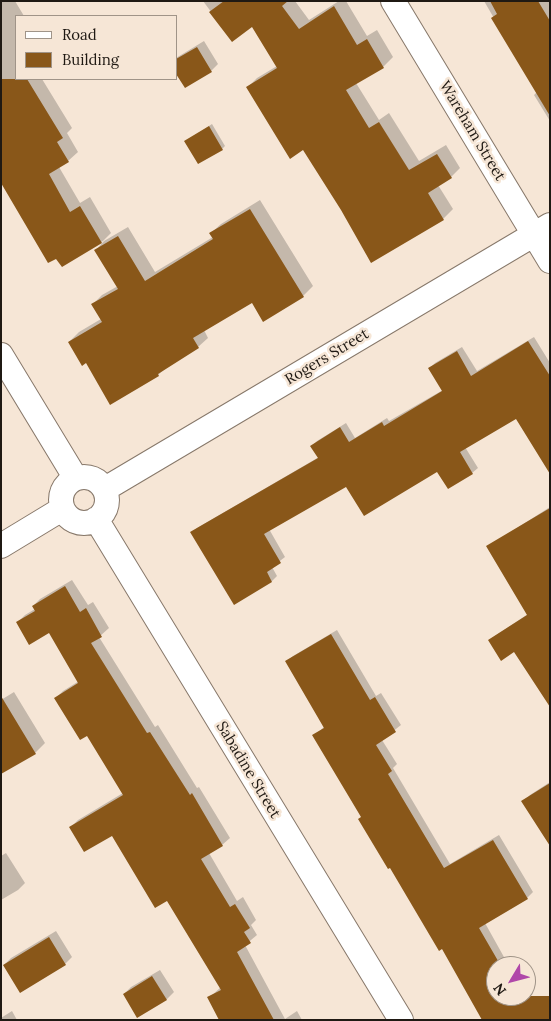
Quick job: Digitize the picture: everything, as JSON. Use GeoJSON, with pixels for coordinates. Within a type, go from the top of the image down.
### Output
{"type":"FeatureCollection","features":[{"type":"Feature","properties":{"kind":"street","name":"Wareham Street"},"geometry":{"type":"LineString","coordinates":[[393,1],[542,230],[550,261]]}},
{"type":"Feature","properties":{"kind":"street","name":"Rogers Street"},"geometry":{"type":"LineString","coordinates":[[105,489],[542,230]]}},
{"type":"Feature","properties":{"kind":"street"},"geometry":{"type":"LineString","coordinates":[[1,355],[75,477]]}},
{"type":"Feature","properties":{"kind":"street"},"geometry":{"type":"LineString","coordinates":[[75,477],[95,479],[105,489],[107,496],[106,509],[89,523],[73,521],[66,516],[62,509],[60,500],[64,485],[75,477]]}},
{"type":"Feature","properties":{"kind":"street"},"geometry":{"type":"LineString","coordinates":[[1,546],[62,509]]}},
{"type":"Feature","properties":{"kind":"street","name":"Sabadine Street"},"geometry":{"type":"LineString","coordinates":[[96,519],[400,1020]]}},
{"type":"Feature","properties":{"kind":"building"},"geometry":{"type":"Polygon","coordinates":[[[224,1],[288,1],[282,6],[299,29],[334,6],[357,45],[367,39],[384,68],[346,90],[369,128],[379,122],[409,170],[437,154],[452,178],[428,193],[444,220],[371,263],[341,210],[303,150],[290,159],[246,87],[277,68],[252,27],[232,42],[209,12],[224,1]]]}},
{"type":"Feature","properties":{"kind":"building"},"geometry":{"type":"Polygon","coordinates":[[[490,1],[538,1],[550,21],[550,116],[491,18],[497,14],[490,1]]]}},
{"type":"Feature","properties":{"kind":"building"},"geometry":{"type":"Polygon","coordinates":[[[197,47],[212,72],[185,88],[178,77],[178,58],[197,47]]]}},
{"type":"Feature","properties":{"kind":"building"},"geometry":{"type":"Polygon","coordinates":[[[1,79],[28,80],[63,138],[57,142],[69,162],[49,174],[70,212],[80,206],[102,243],[62,267],[56,259],[48,263],[1,183],[1,79]]]}},
{"type":"Feature","properties":{"kind":"building"},"geometry":{"type":"Polygon","coordinates":[[[209,126],[223,150],[198,164],[184,141],[209,126]]]}},
{"type":"Feature","properties":{"kind":"building"},"geometry":{"type":"Polygon","coordinates":[[[250,209],[304,297],[263,322],[252,303],[193,338],[199,348],[158,374],[159,376],[110,405],[86,363],[82,366],[68,342],[102,322],[91,304],[118,289],[94,250],[118,236],[145,281],[213,239],[209,233],[250,209]]]}},
{"type":"Feature","properties":{"kind":"building"},"geometry":{"type":"Polygon","coordinates":[[[528,341],[550,376],[550,474],[516,419],[460,452],[473,474],[448,489],[437,472],[364,516],[346,487],[264,534],[281,563],[267,572],[272,582],[234,605],[190,532],[318,458],[310,446],[340,427],[349,442],[382,422],[384,426],[442,391],[428,368],[457,351],[471,376],[528,341]]]}},
{"type":"Feature","properties":{"kind":"building"},"geometry":{"type":"Polygon","coordinates":[[[550,508],[550,707],[514,652],[501,661],[488,640],[527,615],[486,546],[550,508]]]}},
{"type":"Feature","properties":{"kind":"building"},"geometry":{"type":"Polygon","coordinates":[[[65,586],[80,612],[86,608],[102,637],[91,643],[147,733],[150,732],[190,795],[192,793],[223,846],[201,859],[230,907],[235,904],[250,928],[244,932],[251,943],[237,952],[274,1020],[219,1020],[207,997],[221,990],[167,901],[155,908],[112,836],[84,852],[69,827],[123,795],[87,736],[80,740],[54,698],[78,683],[49,633],[29,645],[16,622],[35,611],[32,606],[65,586]]]}},
{"type":"Feature","properties":{"kind":"building"},"geometry":{"type":"Polygon","coordinates":[[[331,634],[370,700],[375,697],[396,732],[376,745],[392,771],[388,774],[444,868],[493,840],[528,899],[479,928],[495,956],[486,956],[486,1006],[536,1006],[536,996],[550,996],[550,1020],[482,1020],[442,949],[439,951],[390,868],[388,869],[358,819],[361,817],[312,735],[324,728],[285,661],[331,634]]]}},
{"type":"Feature","properties":{"kind":"building"},"geometry":{"type":"Polygon","coordinates":[[[1,696],[36,754],[1,774],[1,696]]]}},
{"type":"Feature","properties":{"kind":"building"},"geometry":{"type":"Polygon","coordinates":[[[550,783],[550,846],[521,801],[550,783]]]}},
{"type":"Feature","properties":{"kind":"building"},"geometry":{"type":"Polygon","coordinates":[[[49,937],[66,965],[20,993],[3,965],[49,937]]]}},
{"type":"Feature","properties":{"kind":"building"},"geometry":{"type":"Polygon","coordinates":[[[152,976],[167,1000],[137,1018],[123,994],[152,976]]]}}]}
